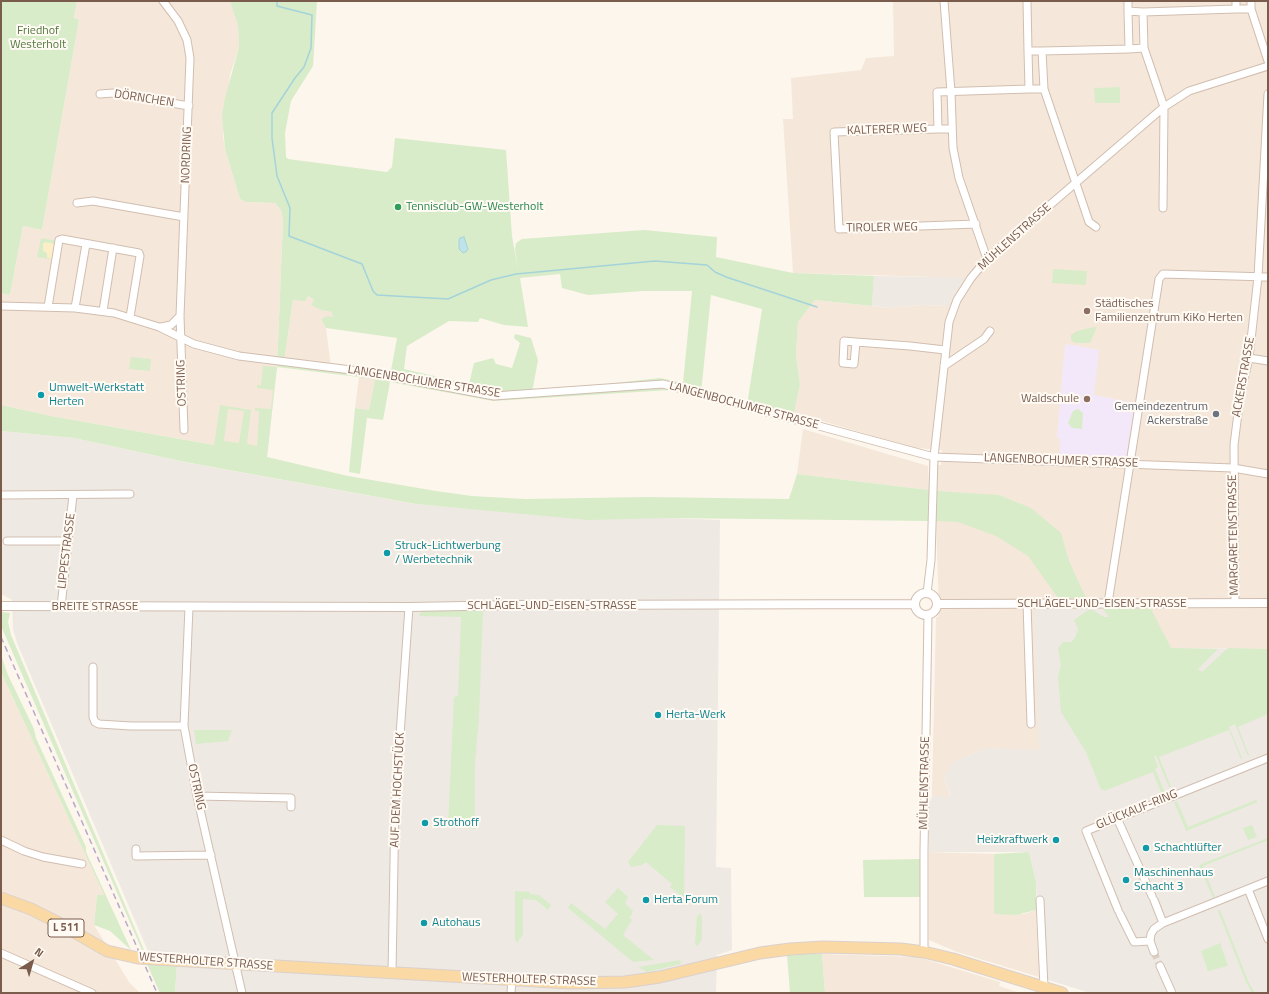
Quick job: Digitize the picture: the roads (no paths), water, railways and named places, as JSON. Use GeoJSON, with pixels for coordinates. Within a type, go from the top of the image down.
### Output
{"type":"FeatureCollection","features":[{"type":"Feature","properties":{"kind":"main road","name":"WESTERHOLTER STRASSE"},"geometry":{"type":"LineString","coordinates":[[1,898],[31,909],[57,922],[96,946],[117,954],[138,958],[570,983],[625,982],[678,973],[760,953],[790,949],[858,947],[924,952],[953,959],[1062,993]]}},
{"type":"Feature","properties":{"kind":"street","name":"NORDRING"},"geometry":{"type":"LineString","coordinates":[[164,1],[178,21],[187,40],[190,58],[180,337]]}},
{"type":"Feature","properties":{"kind":"street"},"geometry":{"type":"LineString","coordinates":[[944,1],[951,92],[953,148],[959,178],[987,259]]}},
{"type":"Feature","properties":{"kind":"street"},"geometry":{"type":"LineString","coordinates":[[1027,1],[1029,89]]}},
{"type":"Feature","properties":{"kind":"street"},"geometry":{"type":"LineString","coordinates":[[1128,1],[1129,49]]}},
{"type":"Feature","properties":{"kind":"street"},"geometry":{"type":"LineString","coordinates":[[1251,1],[1251,9],[1268,60]]}},
{"type":"Feature","properties":{"kind":"street"},"geometry":{"type":"LineString","coordinates":[[1128,11],[1143,12],[1236,5],[1251,9]]}},
{"type":"Feature","properties":{"kind":"street"},"geometry":{"type":"LineString","coordinates":[[1143,12],[1144,48],[1164,107],[1163,208]]}},
{"type":"Feature","properties":{"kind":"street"},"geometry":{"type":"LineString","coordinates":[[1028,51],[1144,48]]}},
{"type":"Feature","properties":{"kind":"street"},"geometry":{"type":"LineString","coordinates":[[1042,51],[1044,89],[1089,222],[1096,227]]}},
{"type":"Feature","properties":{"kind":"street","name":"MÜHLENSTRASSE"},"geometry":{"type":"LineString","coordinates":[[927,594],[930,560],[934,457],[945,350],[949,322],[957,300],[971,278],[987,259],[1164,107],[1190,91],[1268,66]]}},
{"type":"Feature","properties":{"kind":"street"},"geometry":{"type":"LineString","coordinates":[[952,128],[938,129],[937,92],[1044,89]]}},
{"type":"Feature","properties":{"kind":"street","name":"DÖRNCHEN"},"geometry":{"type":"LineString","coordinates":[[100,94],[113,93],[189,106]]}},
{"type":"Feature","properties":{"kind":"street","name":"ACKERSTRASSE"},"geometry":{"type":"LineString","coordinates":[[1233,468],[1236,422],[1249,358],[1258,277],[1268,94]]}},
{"type":"Feature","properties":{"kind":"street","name":"KALTERER WEG"},"geometry":{"type":"LineString","coordinates":[[835,154],[834,132],[938,129]]}},
{"type":"Feature","properties":{"kind":"street","name":"TIROLER WEG"},"geometry":{"type":"LineString","coordinates":[[835,154],[839,229],[976,224]]}},
{"type":"Feature","properties":{"kind":"street"},"geometry":{"type":"LineString","coordinates":[[77,203],[93,201],[184,217]]}},
{"type":"Feature","properties":{"kind":"street"},"geometry":{"type":"LineString","coordinates":[[48,307],[59,240],[62,239],[137,252],[140,256],[130,317]]}},
{"type":"Feature","properties":{"kind":"street"},"geometry":{"type":"LineString","coordinates":[[75,308],[86,244]]}},
{"type":"Feature","properties":{"kind":"street"},"geometry":{"type":"LineString","coordinates":[[103,311],[113,248]]}},
{"type":"Feature","properties":{"kind":"street"},"geometry":{"type":"LineString","coordinates":[[1108,603],[1159,279],[1163,274],[1268,277]]}},
{"type":"Feature","properties":{"kind":"street","name":"LANGENBOCHUMER STRASSE"},"geometry":{"type":"LineString","coordinates":[[1,306],[75,308],[103,311],[130,317],[159,327],[194,344],[239,356],[368,372],[494,396],[663,384],[934,457],[1233,468],[1268,474]]}},
{"type":"Feature","properties":{"kind":"street"},"geometry":{"type":"LineString","coordinates":[[159,327],[171,325],[180,316]]}},
{"type":"Feature","properties":{"kind":"street"},"geometry":{"type":"LineString","coordinates":[[944,366],[984,339],[990,331]]}},
{"type":"Feature","properties":{"kind":"street","name":"OSTRING"},"geometry":{"type":"LineString","coordinates":[[180,337],[184,430]]}},
{"type":"Feature","properties":{"kind":"street"},"geometry":{"type":"LineString","coordinates":[[856,342],[945,350]]}},
{"type":"Feature","properties":{"kind":"street"},"geometry":{"type":"LineString","coordinates":[[1249,358],[1268,360]]}},
{"type":"Feature","properties":{"kind":"street","name":"MARGARETENSTRASSE"},"geometry":{"type":"LineString","coordinates":[[1233,468],[1235,603]]}},
{"type":"Feature","properties":{"kind":"street","name":"LIPPESTRASSE"},"geometry":{"type":"LineString","coordinates":[[1,495],[130,494]]}},
{"type":"Feature","properties":{"kind":"street","name":"LIPPESTRASSE"},"geometry":{"type":"LineString","coordinates":[[61,607],[73,495]]}},
{"type":"Feature","properties":{"kind":"street"},"geometry":{"type":"LineString","coordinates":[[7,541],[68,541]]}},
{"type":"Feature","properties":{"kind":"street"},"geometry":{"type":"LineString","coordinates":[[927,594],[934,597],[937,604],[934,611],[928,615],[919,612],[915,604],[919,596],[927,594]]}},
{"type":"Feature","properties":{"kind":"street","name":"SCHLÄGEL-UND-EISEN-STRASSE"},"geometry":{"type":"LineString","coordinates":[[937,604],[1268,603]]}},
{"type":"Feature","properties":{"kind":"street","name":"SCHLÄGEL-UND-EISEN-STRASSE"},"geometry":{"type":"LineString","coordinates":[[189,607],[915,604]]}},
{"type":"Feature","properties":{"kind":"street"},"geometry":{"type":"LineString","coordinates":[[1027,604],[1031,724]]}},
{"type":"Feature","properties":{"kind":"street","name":"BREITE STRASSE"},"geometry":{"type":"LineString","coordinates":[[1,606],[189,607]]}},
{"type":"Feature","properties":{"kind":"street","name":"OSTRING"},"geometry":{"type":"LineString","coordinates":[[189,607],[184,726],[197,796],[242,993]]}},
{"type":"Feature","properties":{"kind":"street","name":"AUF DEM HOCHSTÜCK"},"geometry":{"type":"LineString","coordinates":[[392,973],[396,806],[409,607]]}},
{"type":"Feature","properties":{"kind":"street","name":"MÜHLENSTRASSE"},"geometry":{"type":"LineString","coordinates":[[924,952],[928,615]]}},
{"type":"Feature","properties":{"kind":"street"},"geometry":{"type":"LineString","coordinates":[[93,667],[93,717],[95,722],[99,724],[131,726],[184,726]]}},
{"type":"Feature","properties":{"kind":"street","name":"GLÜCKAUF-RING"},"geometry":{"type":"LineString","coordinates":[[1150,941],[1134,942],[1118,909],[1086,831],[1268,758]]}},
{"type":"Feature","properties":{"kind":"street"},"geometry":{"type":"LineString","coordinates":[[197,796],[291,798],[291,807]]}},
{"type":"Feature","properties":{"kind":"street"},"geometry":{"type":"LineString","coordinates":[[1117,818],[1163,923]]}},
{"type":"Feature","properties":{"kind":"street"},"geometry":{"type":"LineString","coordinates":[[1,840],[24,851],[43,857],[82,864]]}},
{"type":"Feature","properties":{"kind":"street"},"geometry":{"type":"LineString","coordinates":[[136,848],[136,856],[211,855]]}},
{"type":"Feature","properties":{"kind":"street"},"geometry":{"type":"LineString","coordinates":[[1154,952],[1150,941],[1154,929],[1163,923],[1268,881]]}},
{"type":"Feature","properties":{"kind":"street"},"geometry":{"type":"LineString","coordinates":[[1248,889],[1268,939]]}},
{"type":"Feature","properties":{"kind":"street"},"geometry":{"type":"LineString","coordinates":[[1040,900],[1044,987]]}},
{"type":"Feature","properties":{"kind":"street"},"geometry":{"type":"LineString","coordinates":[[1,953],[92,993]]}},
{"type":"Feature","properties":{"kind":"street"},"geometry":{"type":"LineString","coordinates":[[1160,966],[1170,992]]}},
{"type":"Feature","properties":{"kind":"street"},"geometry":{"type":"LineString","coordinates":[[511,993],[512,980]]}},
{"type":"Feature","properties":{"kind":"water"},"geometry":{"type":"Polygon","coordinates":[[[464,237],[468,249],[463,253],[459,249],[459,241],[460,238],[464,237]]]}},
{"type":"Feature","properties":{"kind":"waterway"},"geometry":{"type":"LineString","coordinates":[[277,1],[277,6],[312,15],[311,48],[304,67],[272,113],[272,138],[277,176],[290,208],[289,236],[362,264],[373,291],[377,295],[448,299],[491,280],[516,274],[655,261],[707,265],[715,272],[726,277],[817,307]]}},
{"type":"Feature","properties":{"kind":"tunnel"},"geometry":{"type":"LineString","coordinates":[[1154,952],[1160,966]]}},
{"type":"Feature","properties":{"kind":"railway"},"geometry":{"type":"LineString","coordinates":[[1,637],[157,993]]}},
{"type":"Feature","properties":{"kind":"place","name":"Tennisclub-GW-Westerholt"},"geometry":{"type":"Point","coordinates":[398,207]}},
{"type":"Feature","properties":{"kind":"place","name":"Städtisches Familienzentrum KiKo Herten"},"geometry":{"type":"Point","coordinates":[1087,311]}},
{"type":"Feature","properties":{"kind":"place","name":"Umwelt-Werkstatt Herten"},"geometry":{"type":"Point","coordinates":[41,395]}},
{"type":"Feature","properties":{"kind":"place","name":"Waldschule"},"geometry":{"type":"Point","coordinates":[1087,399]}},
{"type":"Feature","properties":{"kind":"place","name":"Gemeindezentrum Ackerstraße"},"geometry":{"type":"Point","coordinates":[1216,414]}},
{"type":"Feature","properties":{"kind":"place","name":"Struck-Lichtwerbung / Werbetechnik"},"geometry":{"type":"Point","coordinates":[387,553]}},
{"type":"Feature","properties":{"kind":"place","name":"Herta-Werk"},"geometry":{"type":"Point","coordinates":[658,715]}},
{"type":"Feature","properties":{"kind":"place","name":"Strothoff"},"geometry":{"type":"Point","coordinates":[425,823]}},
{"type":"Feature","properties":{"kind":"place","name":"Heizkraftwerk"},"geometry":{"type":"Point","coordinates":[1056,840]}},
{"type":"Feature","properties":{"kind":"place","name":"Schachtlüfter"},"geometry":{"type":"Point","coordinates":[1146,848]}},
{"type":"Feature","properties":{"kind":"place","name":"Maschinenhaus Schacht 3"},"geometry":{"type":"Point","coordinates":[1126,880]}},
{"type":"Feature","properties":{"kind":"place","name":"Herta Forum"},"geometry":{"type":"Point","coordinates":[646,900]}},
{"type":"Feature","properties":{"kind":"place","name":"Autohaus"},"geometry":{"type":"Point","coordinates":[424,923]}},
{"type":"Feature","properties":{"kind":"park label","name":"Friedhof Westerholt"},"geometry":{"type":"Point","coordinates":[38,38]}}]}
